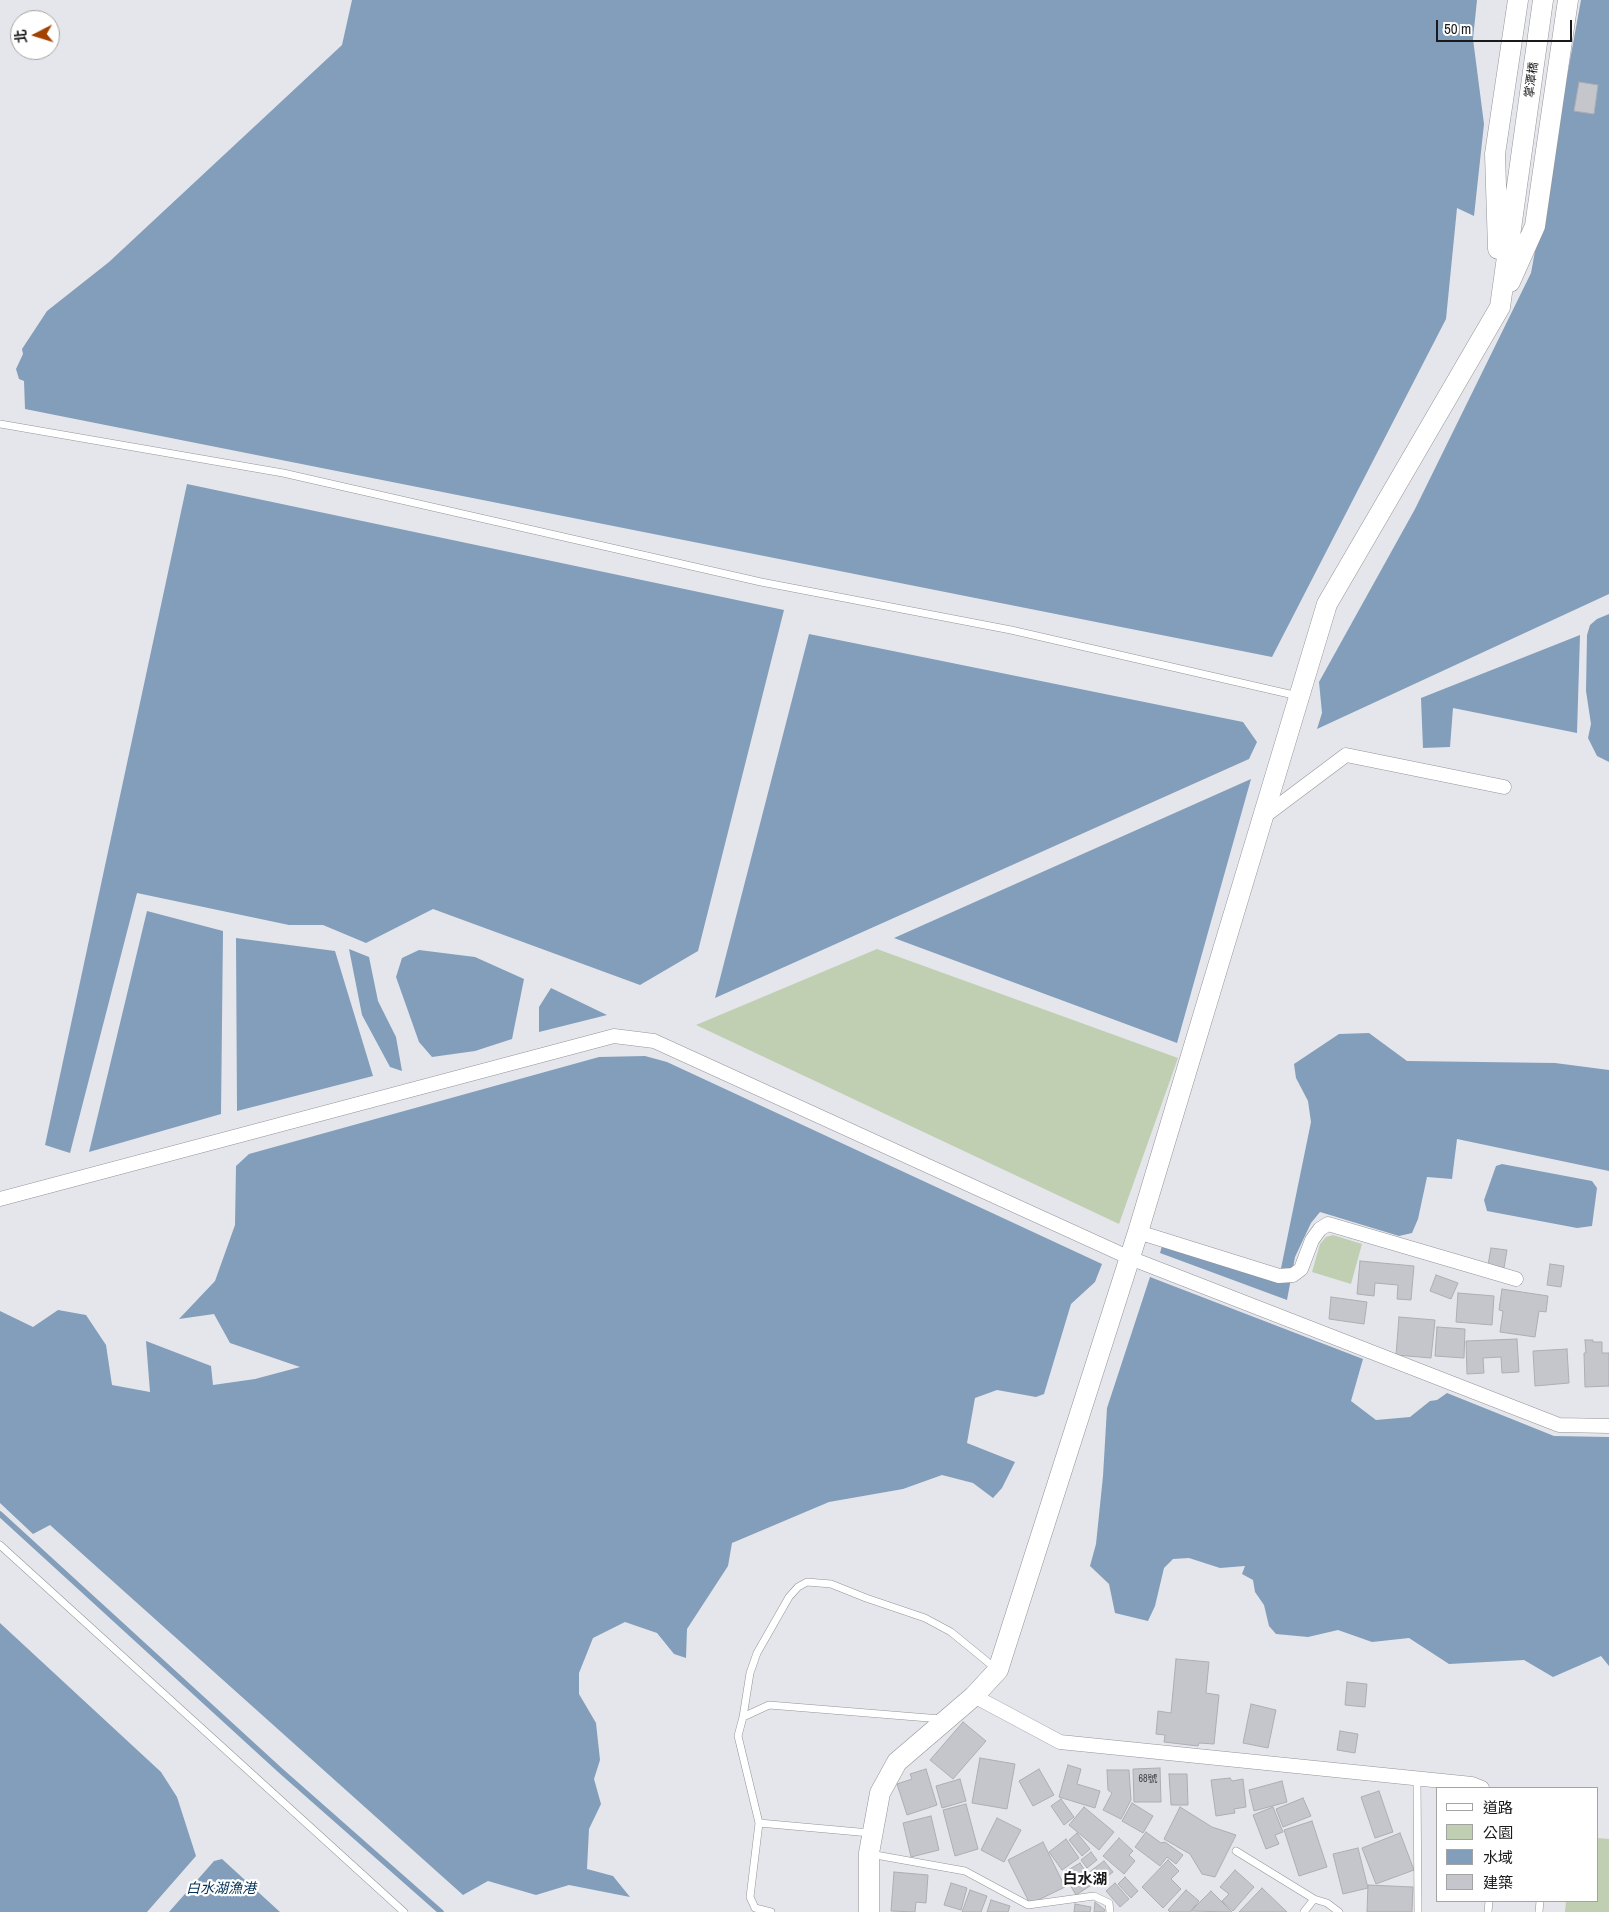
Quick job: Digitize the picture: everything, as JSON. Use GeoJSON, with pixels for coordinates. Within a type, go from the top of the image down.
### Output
{"type":"FeatureCollection","features":[{"type":"Feature","properties":{"kind":"street"},"geometry":{"type":"LineString","coordinates":[[1500,307],[1496,154],[1518,0]]}},
{"type":"Feature","properties":{"kind":"street","name":"掌潭橋"},"geometry":{"type":"LineString","coordinates":[[1500,307],[1543,0]]}},
{"type":"Feature","properties":{"kind":"street"},"geometry":{"type":"LineString","coordinates":[[869,1912],[869,1853],[880,1793],[897,1762],[974,1696],[998,1670],[1130,1258],[1327,604],[1500,307],[1535,226],[1568,0]]}},
{"type":"Feature","properties":{"kind":"street"},"geometry":{"type":"LineString","coordinates":[[1262,818],[1346,755],[1504,786]]}},
{"type":"Feature","properties":{"kind":"street"},"geometry":{"type":"LineString","coordinates":[[0,1199],[614,1036],[654,1041],[1130,1258],[1559,1425],[1609,1426]]}},
{"type":"Feature","properties":{"kind":"street"},"geometry":{"type":"LineString","coordinates":[[1138,1232],[1279,1276],[1293,1274],[1301,1269],[1312,1240],[1320,1228],[1328,1224],[1516,1279]]}},
{"type":"Feature","properties":{"kind":"street"},"geometry":{"type":"LineString","coordinates":[[974,1696],[1060,1742],[1417,1778],[1472,1784],[1480,1787]]}},
{"type":"Feature","properties":{"kind":"lane"},"geometry":{"type":"LineString","coordinates":[[0,424],[283,473],[761,582],[1011,630],[1298,696]]}},
{"type":"Feature","properties":{"kind":"lane"},"geometry":{"type":"LineString","coordinates":[[0,1545],[404,1912]]}},
{"type":"Feature","properties":{"kind":"lane"},"geometry":{"type":"LineString","coordinates":[[771,1912],[756,1908],[750,1897],[759,1823],[738,1736],[750,1673],[757,1653],[789,1597],[798,1587],[807,1582],[831,1584],[925,1618],[951,1632],[998,1670]]}},
{"type":"Feature","properties":{"kind":"lane"},"geometry":{"type":"LineString","coordinates":[[743,1717],[769,1705],[946,1719]]}},
{"type":"Feature","properties":{"kind":"lane"},"geometry":{"type":"LineString","coordinates":[[1417,1778],[1418,1912]]}},
{"type":"Feature","properties":{"kind":"lane"},"geometry":{"type":"LineString","coordinates":[[759,1823],[872,1834]]}},
{"type":"Feature","properties":{"kind":"lane"},"geometry":{"type":"LineString","coordinates":[[1236,1851],[1314,1899],[1327,1904],[1339,1912]]}},
{"type":"Feature","properties":{"kind":"lane"},"geometry":{"type":"LineString","coordinates":[[869,1853],[965,1871],[1028,1905],[1094,1896],[1108,1903],[1110,1912]]}},
{"type":"Feature","properties":{"kind":"lane"},"geometry":{"type":"LineString","coordinates":[[1304,1912],[1314,1899]]}},
{"type":"Feature","properties":{"kind":"green space"},"geometry":{"type":"Polygon","coordinates":[[[877,949],[1178,1058],[1119,1224],[696,1025],[877,949]]]}},
{"type":"Feature","properties":{"kind":"green space"},"geometry":{"type":"Polygon","coordinates":[[[1333,1235],[1362,1244],[1351,1284],[1312,1272],[1320,1244],[1326,1237],[1333,1235]]]}},
{"type":"Feature","properties":{"kind":"green space"},"geometry":{"type":"Polygon","coordinates":[[[1599,1838],[1609,1839],[1609,1912],[1565,1912],[1566,1902],[1599,1902],[1599,1838]]]}},
{"type":"Feature","properties":{"kind":"water"},"geometry":{"type":"Polygon","coordinates":[[[352,0],[1477,0],[1473,39],[1484,124],[1474,216],[1457,208],[1446,319],[1272,657],[25,409],[24,381],[19,379],[16,369],[23,354],[22,349],[47,311],[109,262],[342,45],[352,0]]]}},
{"type":"Feature","properties":{"kind":"water"},"geometry":{"type":"Polygon","coordinates":[[[1581,0],[1609,0],[1609,594],[1317,729],[1322,713],[1319,682],[1415,509],[1531,273],[1581,0]]]}},
{"type":"Feature","properties":{"kind":"water"},"geometry":{"type":"Polygon","coordinates":[[[187,484],[784,610],[698,951],[640,985],[433,909],[366,943],[323,925],[289,925],[137,893],[70,1153],[45,1145],[187,484]]]}},
{"type":"Feature","properties":{"kind":"water"},"geometry":{"type":"Polygon","coordinates":[[[1609,614],[1609,762],[1597,756],[1588,738],[1591,724],[1586,691],[1587,635],[1590,625],[1597,619],[1609,614]]]}},
{"type":"Feature","properties":{"kind":"water"},"geometry":{"type":"Polygon","coordinates":[[[809,634],[1243,722],[1257,742],[1249,759],[715,998],[809,634]]]}},
{"type":"Feature","properties":{"kind":"water"},"geometry":{"type":"Polygon","coordinates":[[[1580,635],[1577,733],[1453,708],[1450,747],[1423,748],[1421,698],[1580,635]]]}},
{"type":"Feature","properties":{"kind":"water"},"geometry":{"type":"Polygon","coordinates":[[[1251,779],[1177,1043],[894,938],[1251,779]]]}},
{"type":"Feature","properties":{"kind":"water"},"geometry":{"type":"Polygon","coordinates":[[[147,911],[223,931],[221,1114],[89,1152],[147,911]]]}},
{"type":"Feature","properties":{"kind":"water"},"geometry":{"type":"Polygon","coordinates":[[[236,938],[335,951],[373,1076],[237,1111],[236,938]]]}},
{"type":"Feature","properties":{"kind":"water"},"geometry":{"type":"Polygon","coordinates":[[[349,949],[369,957],[378,1001],[396,1037],[402,1071],[390,1067],[362,1015],[349,949]]]}},
{"type":"Feature","properties":{"kind":"water"},"geometry":{"type":"Polygon","coordinates":[[[419,950],[475,957],[524,979],[512,1039],[475,1051],[432,1057],[419,1042],[396,977],[402,958],[419,950]]]}},
{"type":"Feature","properties":{"kind":"water"},"geometry":{"type":"Polygon","coordinates":[[[551,988],[607,1015],[539,1032],[539,1007],[551,988]]]}},
{"type":"Feature","properties":{"kind":"water"},"geometry":{"type":"Polygon","coordinates":[[[1369,1033],[1407,1061],[1555,1063],[1609,1070],[1609,1171],[1457,1139],[1452,1179],[1427,1177],[1418,1219],[1412,1233],[1399,1236],[1320,1212],[1311,1223],[1295,1257],[1287,1300],[1160,1253],[1162,1246],[1278,1283],[1311,1122],[1308,1101],[1296,1078],[1294,1064],[1339,1034],[1369,1033]]]}},
{"type":"Feature","properties":{"kind":"water"},"geometry":{"type":"Polygon","coordinates":[[[645,1056],[667,1062],[1102,1264],[1095,1282],[1071,1304],[1044,1394],[1036,1397],[997,1390],[975,1398],[967,1443],[1015,1462],[1002,1488],[993,1498],[973,1483],[942,1475],[903,1489],[829,1502],[732,1543],[728,1566],[687,1629],[686,1658],[674,1654],[657,1633],[625,1622],[593,1638],[579,1673],[579,1694],[596,1723],[600,1760],[594,1779],[601,1804],[589,1829],[587,1869],[613,1876],[630,1897],[569,1885],[536,1895],[488,1881],[463,1895],[50,1525],[33,1534],[0,1503],[0,1311],[33,1327],[58,1310],[86,1315],[106,1345],[112,1385],[150,1392],[146,1341],[211,1366],[213,1385],[255,1379],[300,1367],[230,1343],[214,1314],[179,1319],[215,1281],[235,1225],[236,1166],[249,1154],[599,1057],[645,1056]]]}},
{"type":"Feature","properties":{"kind":"water"},"geometry":{"type":"Polygon","coordinates":[[[1502,1164],[1592,1181],[1597,1188],[1592,1226],[1577,1228],[1487,1211],[1484,1200],[1496,1166],[1502,1164]]]}},
{"type":"Feature","properties":{"kind":"water"},"geometry":{"type":"Polygon","coordinates":[[[1150,1277],[1363,1359],[1351,1401],[1376,1420],[1410,1417],[1430,1401],[1437,1400],[1447,1393],[1554,1436],[1609,1437],[1609,1666],[1601,1656],[1553,1677],[1524,1660],[1449,1664],[1409,1638],[1372,1642],[1338,1630],[1308,1637],[1276,1634],[1269,1626],[1264,1605],[1255,1592],[1253,1580],[1242,1574],[1245,1566],[1220,1568],[1189,1558],[1173,1559],[1164,1568],[1155,1606],[1148,1621],[1115,1613],[1109,1584],[1090,1566],[1096,1544],[1107,1408],[1150,1277]]]}},
{"type":"Feature","properties":{"kind":"water"},"geometry":{"type":"Polygon","coordinates":[[[0,1623],[161,1772],[177,1797],[196,1856],[147,1912],[0,1912],[0,1623]]]}},
{"type":"Feature","properties":{"kind":"water","name":"白水湖漁港"},"geometry":{"type":"Polygon","coordinates":[[[222,1859],[280,1912],[169,1912],[214,1861],[222,1859]]]}},
{"type":"Feature","properties":{"kind":"building"},"geometry":{"type":"Polygon","coordinates":[[[1579,82],[1598,85],[1594,114],[1574,111],[1579,82]]]}},
{"type":"Feature","properties":{"kind":"building"},"geometry":{"type":"Polygon","coordinates":[[[1491,1248],[1507,1250],[1504,1268],[1488,1265],[1491,1248]]]}},
{"type":"Feature","properties":{"kind":"building"},"geometry":{"type":"Polygon","coordinates":[[[1360,1261],[1414,1266],[1411,1300],[1397,1299],[1398,1285],[1375,1283],[1374,1296],[1357,1294],[1360,1261]]]}},
{"type":"Feature","properties":{"kind":"building"},"geometry":{"type":"Polygon","coordinates":[[[1550,1264],[1564,1266],[1561,1287],[1547,1285],[1550,1264]]]}},
{"type":"Feature","properties":{"kind":"building"},"geometry":{"type":"Polygon","coordinates":[[[1436,1275],[1458,1283],[1451,1299],[1430,1291],[1436,1275]]]}},
{"type":"Feature","properties":{"kind":"building"},"geometry":{"type":"Polygon","coordinates":[[[1502,1289],[1548,1296],[1546,1312],[1539,1311],[1535,1337],[1500,1332],[1503,1311],[1499,1310],[1502,1289]]]}},
{"type":"Feature","properties":{"kind":"building"},"geometry":{"type":"Polygon","coordinates":[[[1458,1293],[1494,1296],[1492,1325],[1456,1322],[1458,1293]]]}},
{"type":"Feature","properties":{"kind":"building"},"geometry":{"type":"Polygon","coordinates":[[[1331,1297],[1367,1302],[1364,1324],[1329,1319],[1331,1297]]]}},
{"type":"Feature","properties":{"kind":"building"},"geometry":{"type":"Polygon","coordinates":[[[1399,1317],[1435,1320],[1431,1358],[1396,1355],[1399,1317]]]}},
{"type":"Feature","properties":{"kind":"building"},"geometry":{"type":"Polygon","coordinates":[[[1437,1327],[1465,1329],[1464,1358],[1435,1356],[1437,1327]]]}},
{"type":"Feature","properties":{"kind":"building"},"geometry":{"type":"Polygon","coordinates":[[[1517,1339],[1519,1372],[1502,1373],[1501,1357],[1483,1358],[1484,1373],[1467,1374],[1466,1341],[1517,1339]]]}},
{"type":"Feature","properties":{"kind":"building"},"geometry":{"type":"Polygon","coordinates":[[[1585,1340],[1602,1342],[1602,1353],[1609,1353],[1609,1386],[1585,1387],[1585,1340]]]}},
{"type":"Feature","properties":{"kind":"building"},"geometry":{"type":"Polygon","coordinates":[[[1567,1349],[1569,1383],[1535,1386],[1533,1351],[1567,1349]]]}},
{"type":"Feature","properties":{"kind":"building"},"geometry":{"type":"Polygon","coordinates":[[[1176,1659],[1209,1662],[1206,1693],[1219,1695],[1214,1744],[1199,1743],[1198,1746],[1164,1742],[1165,1735],[1156,1734],[1158,1711],[1171,1713],[1176,1659]]]}},
{"type":"Feature","properties":{"kind":"building"},"geometry":{"type":"Polygon","coordinates":[[[1347,1682],[1367,1684],[1365,1707],[1345,1705],[1347,1682]]]}},
{"type":"Feature","properties":{"kind":"building"},"geometry":{"type":"Polygon","coordinates":[[[1251,1704],[1276,1710],[1268,1748],[1243,1743],[1251,1704]]]}},
{"type":"Feature","properties":{"kind":"building"},"geometry":{"type":"Polygon","coordinates":[[[963,1722],[986,1741],[953,1779],[930,1760],[963,1722]]]}},
{"type":"Feature","properties":{"kind":"building"},"geometry":{"type":"Polygon","coordinates":[[[1340,1731],[1358,1734],[1355,1753],[1337,1750],[1340,1731]]]}},
{"type":"Feature","properties":{"kind":"building"},"geometry":{"type":"Polygon","coordinates":[[[980,1758],[1015,1764],[1007,1809],[972,1803],[980,1758]]]}},
{"type":"Feature","properties":{"kind":"building"},"geometry":{"type":"Polygon","coordinates":[[[1068,1765],[1081,1769],[1077,1784],[1100,1791],[1095,1808],[1059,1797],[1068,1765]]]}},
{"type":"Feature","properties":{"kind":"building"},"geometry":{"type":"Polygon","coordinates":[[[1160,1768],[1161,1802],[1134,1802],[1133,1769],[1160,1768]]]}},
{"type":"Feature","properties":{"kind":"building"},"geometry":{"type":"Polygon","coordinates":[[[926,1769],[937,1805],[907,1815],[897,1784],[912,1779],[910,1774],[926,1769]]]}},
{"type":"Feature","properties":{"kind":"building"},"geometry":{"type":"Polygon","coordinates":[[[1039,1769],[1054,1795],[1033,1806],[1019,1781],[1039,1769]]]}},
{"type":"Feature","properties":{"kind":"building"},"geometry":{"type":"Polygon","coordinates":[[[1107,1770],[1129,1770],[1131,1800],[1121,1819],[1103,1810],[1112,1793],[1108,1790],[1107,1770]]]}},
{"type":"Feature","properties":{"kind":"building"},"geometry":{"type":"Polygon","coordinates":[[[1169,1774],[1187,1774],[1188,1805],[1171,1805],[1169,1774]]]}},
{"type":"Feature","properties":{"kind":"building"},"geometry":{"type":"Polygon","coordinates":[[[1230,1778],[1232,1781],[1243,1779],[1246,1807],[1234,1809],[1235,1813],[1216,1816],[1211,1780],[1230,1778]]]}},
{"type":"Feature","properties":{"kind":"building"},"geometry":{"type":"Polygon","coordinates":[[[960,1779],[966,1801],[942,1808],[936,1786],[960,1779]]]}},
{"type":"Feature","properties":{"kind":"building"},"geometry":{"type":"Polygon","coordinates":[[[1282,1781],[1287,1802],[1254,1811],[1249,1790],[1282,1781]]]}},
{"type":"Feature","properties":{"kind":"building"},"geometry":{"type":"Polygon","coordinates":[[[1379,1791],[1393,1832],[1375,1838],[1361,1797],[1379,1791]]]}},
{"type":"Feature","properties":{"kind":"building"},"geometry":{"type":"Polygon","coordinates":[[[1303,1798],[1311,1816],[1283,1827],[1276,1809],[1303,1798]]]}},
{"type":"Feature","properties":{"kind":"building"},"geometry":{"type":"Polygon","coordinates":[[[1061,1799],[1074,1817],[1064,1825],[1051,1806],[1061,1799]]]}},
{"type":"Feature","properties":{"kind":"building"},"geometry":{"type":"Polygon","coordinates":[[[1132,1803],[1153,1816],[1143,1833],[1122,1821],[1132,1803]]]}},
{"type":"Feature","properties":{"kind":"building"},"geometry":{"type":"Polygon","coordinates":[[[966,1804],[978,1849],[955,1856],[943,1810],[966,1804]]]}},
{"type":"Feature","properties":{"kind":"building"},"geometry":{"type":"Polygon","coordinates":[[[1084,1807],[1114,1832],[1099,1850],[1069,1825],[1084,1807]]]}},
{"type":"Feature","properties":{"kind":"building"},"geometry":{"type":"Polygon","coordinates":[[[1180,1807],[1212,1827],[1236,1835],[1215,1877],[1202,1874],[1190,1854],[1164,1839],[1180,1807]]]}},
{"type":"Feature","properties":{"kind":"building"},"geometry":{"type":"Polygon","coordinates":[[[1273,1807],[1283,1832],[1275,1835],[1279,1844],[1266,1849],[1253,1815],[1273,1807]]]}},
{"type":"Feature","properties":{"kind":"building"},"geometry":{"type":"Polygon","coordinates":[[[931,1816],[939,1850],[911,1857],[903,1823],[931,1816]]]}},
{"type":"Feature","properties":{"kind":"building"},"geometry":{"type":"Polygon","coordinates":[[[997,1818],[1021,1830],[1004,1862],[981,1850],[997,1818]]]}},
{"type":"Feature","properties":{"kind":"building"},"geometry":{"type":"Polygon","coordinates":[[[1312,1821],[1327,1867],[1299,1876],[1284,1830],[1312,1821]]]}},
{"type":"Feature","properties":{"kind":"building"},"geometry":{"type":"Polygon","coordinates":[[[1146,1832],[1161,1843],[1165,1842],[1183,1855],[1176,1864],[1167,1857],[1160,1866],[1135,1847],[1146,1832]]]}},
{"type":"Feature","properties":{"kind":"building"},"geometry":{"type":"Polygon","coordinates":[[[1077,1833],[1090,1849],[1082,1856],[1069,1840],[1077,1833]]]}},
{"type":"Feature","properties":{"kind":"building"},"geometry":{"type":"Polygon","coordinates":[[[1400,1833],[1414,1870],[1376,1884],[1362,1848],[1400,1833]]]}},
{"type":"Feature","properties":{"kind":"building"},"geometry":{"type":"Polygon","coordinates":[[[1119,1838],[1133,1851],[1129,1855],[1135,1861],[1124,1874],[1103,1856],[1119,1838]]]}},
{"type":"Feature","properties":{"kind":"building"},"geometry":{"type":"Polygon","coordinates":[[[1066,1839],[1079,1858],[1062,1870],[1049,1852],[1066,1839]]]}},
{"type":"Feature","properties":{"kind":"building"},"geometry":{"type":"Polygon","coordinates":[[[1043,1842],[1065,1887],[1030,1904],[1008,1860],[1043,1842]]]}},
{"type":"Feature","properties":{"kind":"building"},"geometry":{"type":"Polygon","coordinates":[[[1358,1848],[1368,1888],[1343,1894],[1333,1854],[1358,1848]]]}},
{"type":"Feature","properties":{"kind":"building"},"geometry":{"type":"Polygon","coordinates":[[[1091,1852],[1097,1860],[1087,1868],[1081,1860],[1091,1852]]]}},
{"type":"Feature","properties":{"kind":"building"},"geometry":{"type":"Polygon","coordinates":[[[1168,1860],[1179,1871],[1171,1879],[1181,1889],[1163,1908],[1142,1887],[1168,1860]]]}},
{"type":"Feature","properties":{"kind":"building"},"geometry":{"type":"Polygon","coordinates":[[[1104,1861],[1113,1872],[1096,1885],[1088,1873],[1104,1861]]]}},
{"type":"Feature","properties":{"kind":"building"},"geometry":{"type":"Polygon","coordinates":[[[1080,1863],[1093,1884],[1076,1895],[1063,1873],[1080,1863]]]}},
{"type":"Feature","properties":{"kind":"building"},"geometry":{"type":"Polygon","coordinates":[[[1235,1870],[1254,1887],[1233,1911],[1222,1901],[1229,1894],[1220,1887],[1235,1870]]]}},
{"type":"Feature","properties":{"kind":"building"},"geometry":{"type":"Polygon","coordinates":[[[894,1872],[928,1875],[926,1903],[916,1902],[915,1912],[891,1911],[894,1872]]]}},
{"type":"Feature","properties":{"kind":"building"},"geometry":{"type":"Polygon","coordinates":[[[1125,1877],[1138,1891],[1131,1898],[1118,1884],[1125,1877]]]}},
{"type":"Feature","properties":{"kind":"building"},"geometry":{"type":"Polygon","coordinates":[[[951,1883],[967,1888],[961,1910],[944,1905],[951,1883]]]}},
{"type":"Feature","properties":{"kind":"building"},"geometry":{"type":"Polygon","coordinates":[[[1115,1883],[1129,1899],[1120,1907],[1106,1891],[1115,1883]]]}},
{"type":"Feature","properties":{"kind":"building"},"geometry":{"type":"Polygon","coordinates":[[[1368,1885],[1413,1887],[1412,1912],[1367,1912],[1368,1885]]]}},
{"type":"Feature","properties":{"kind":"building"},"geometry":{"type":"Polygon","coordinates":[[[1262,1888],[1287,1912],[1239,1912],[1262,1888]]]}},
{"type":"Feature","properties":{"kind":"building"},"geometry":{"type":"Polygon","coordinates":[[[970,1890],[987,1896],[981,1912],[962,1912],[970,1890]]]}},
{"type":"Feature","properties":{"kind":"building"},"geometry":{"type":"Polygon","coordinates":[[[1186,1890],[1199,1901],[1190,1912],[1170,1912],[1168,1910],[1186,1890]]]}},
{"type":"Feature","properties":{"kind":"building"},"geometry":{"type":"Polygon","coordinates":[[[1211,1891],[1232,1912],[1191,1911],[1211,1891]]]}},
{"type":"Feature","properties":{"kind":"building"},"geometry":{"type":"Polygon","coordinates":[[[991,1900],[1010,1906],[1008,1912],[987,1912],[991,1900]]]}},
{"type":"Feature","properties":{"kind":"building"},"geometry":{"type":"Polygon","coordinates":[[[1095,1902],[1105,1910],[1104,1912],[1094,1912],[1095,1902]]]}},
{"type":"Feature","properties":{"kind":"building"},"geometry":{"type":"Polygon","coordinates":[[[1075,1904],[1091,1907],[1090,1912],[1074,1912],[1075,1904]]]}},
{"type":"Feature","properties":{"kind":"waterway"},"geometry":{"type":"LineString","coordinates":[[0,1514],[281,1771],[441,1912]]}},
{"type":"Feature","properties":{"kind":"district","name":"白水湖"},"geometry":{"type":"Point","coordinates":[1085,1880]}}]}
